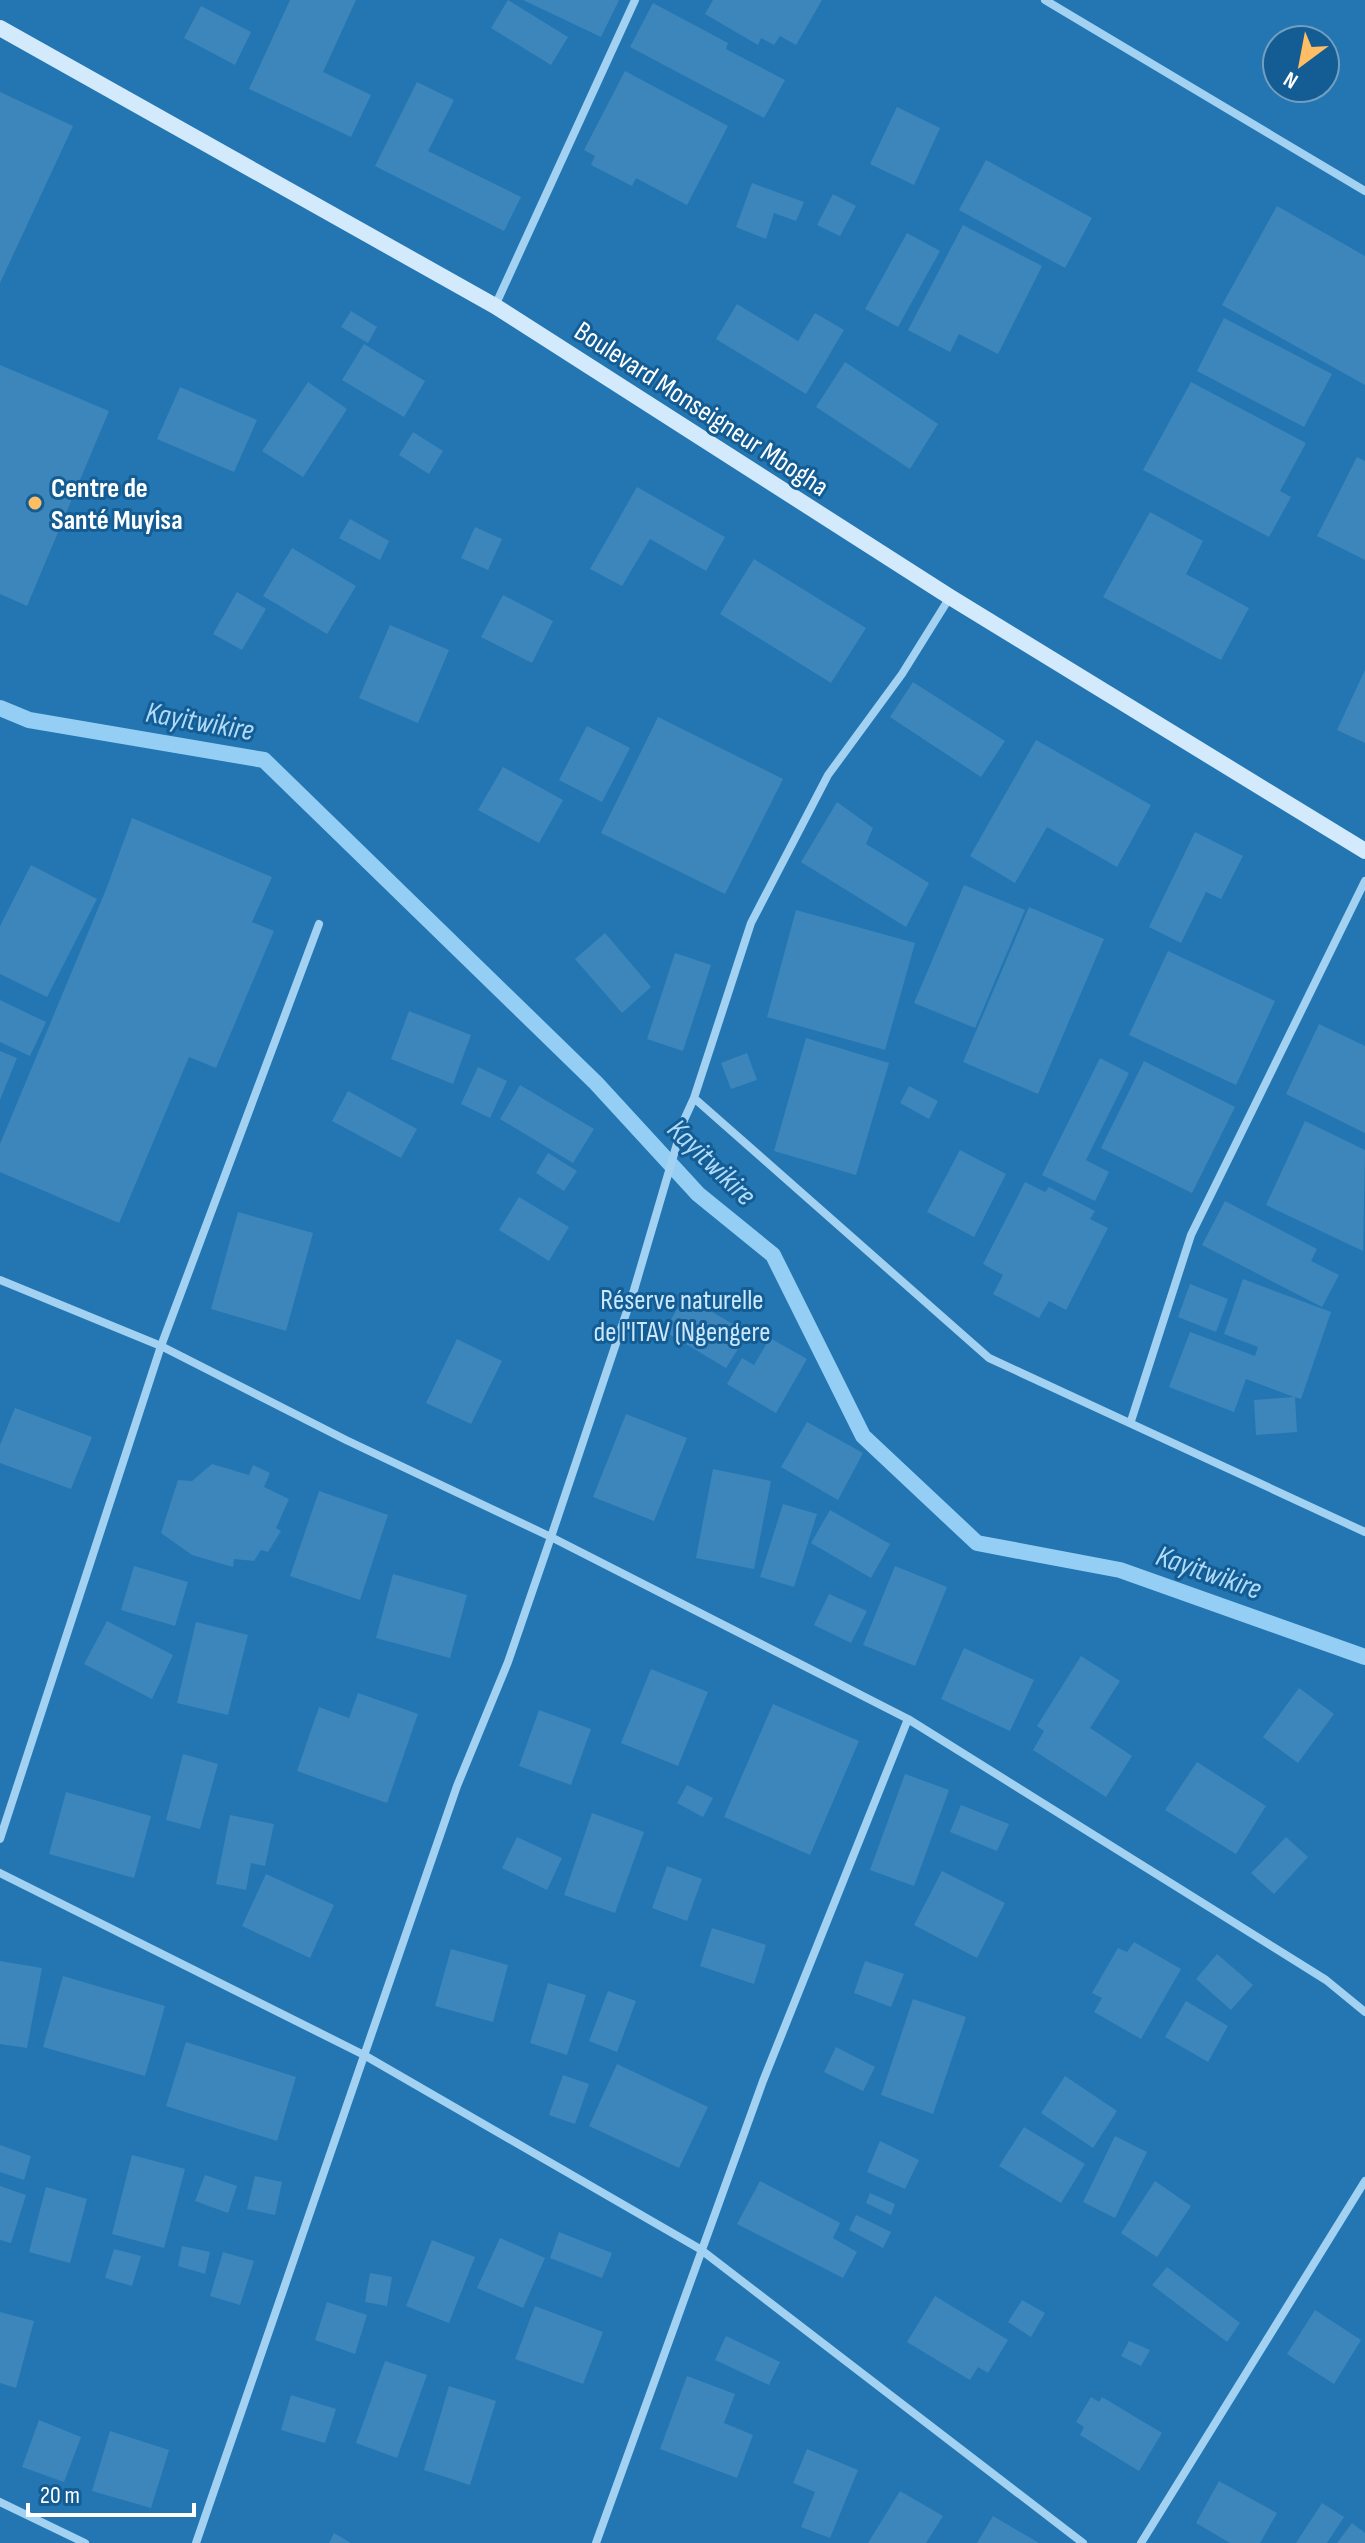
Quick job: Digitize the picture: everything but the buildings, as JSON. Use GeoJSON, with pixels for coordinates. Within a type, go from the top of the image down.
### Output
{"type":"FeatureCollection","features":[{"type":"Feature","properties":{"kind":"street"},"geometry":{"type":"LineString","coordinates":[[495,306],[635,0]]}},
{"type":"Feature","properties":{"kind":"street"},"geometry":{"type":"LineString","coordinates":[[1045,0],[1365,191]]}},
{"type":"Feature","properties":{"kind":"street","name":"Boulevard Monseigneur Mbogha"},"geometry":{"type":"LineString","coordinates":[[0,28],[495,306],[950,597],[1365,851]]}},
{"type":"Feature","properties":{"kind":"street"},"geometry":{"type":"LineString","coordinates":[[196,2543],[457,1786],[508,1662],[551,1537],[634,1290],[684,1120],[751,923],[828,775],[902,674],[950,597]]}},
{"type":"Feature","properties":{"kind":"street"},"geometry":{"type":"LineString","coordinates":[[1131,1421],[1191,1235],[1365,881]]}},
{"type":"Feature","properties":{"kind":"street"},"geometry":{"type":"LineString","coordinates":[[0,1839],[161,1346],[319,924]]}},
{"type":"Feature","properties":{"kind":"street"},"geometry":{"type":"LineString","coordinates":[[694,1098],[989,1358],[1131,1421],[1365,1532]]}},
{"type":"Feature","properties":{"kind":"street"},"geometry":{"type":"LineString","coordinates":[[0,1280],[161,1346],[346,1440],[551,1537],[908,1719],[1326,1980],[1365,2012]]}},
{"type":"Feature","properties":{"kind":"street"},"geometry":{"type":"LineString","coordinates":[[596,2543],[763,2081],[908,1719]]}},
{"type":"Feature","properties":{"kind":"street"},"geometry":{"type":"LineString","coordinates":[[0,1873],[364,2055],[700,2249],[1083,2543]]}},
{"type":"Feature","properties":{"kind":"street"},"geometry":{"type":"LineString","coordinates":[[1141,2543],[1365,2181]]}},
{"type":"Feature","properties":{"kind":"street"},"geometry":{"type":"LineString","coordinates":[[0,2502],[85,2543]]}},
{"type":"Feature","properties":{"kind":"green space","name":"Réserve naturelle de l'ITAV (Ngengere"},"geometry":{"type":"Polygon","coordinates":[[[0,0],[1365,0],[1365,2543],[0,2543],[0,0]]]}},
{"type":"Feature","properties":{"kind":"waterway","name":"Kayitwikire"},"geometry":{"type":"LineString","coordinates":[[0,708],[29,720],[264,760],[596,1083],[698,1194],[773,1255],[863,1436],[977,1543],[1120,1570],[1365,1657]]}},
{"type":"Feature","properties":{"kind":"place","name":"Centre de Santé Muyisa"},"geometry":{"type":"Point","coordinates":[35,503]}}]}
